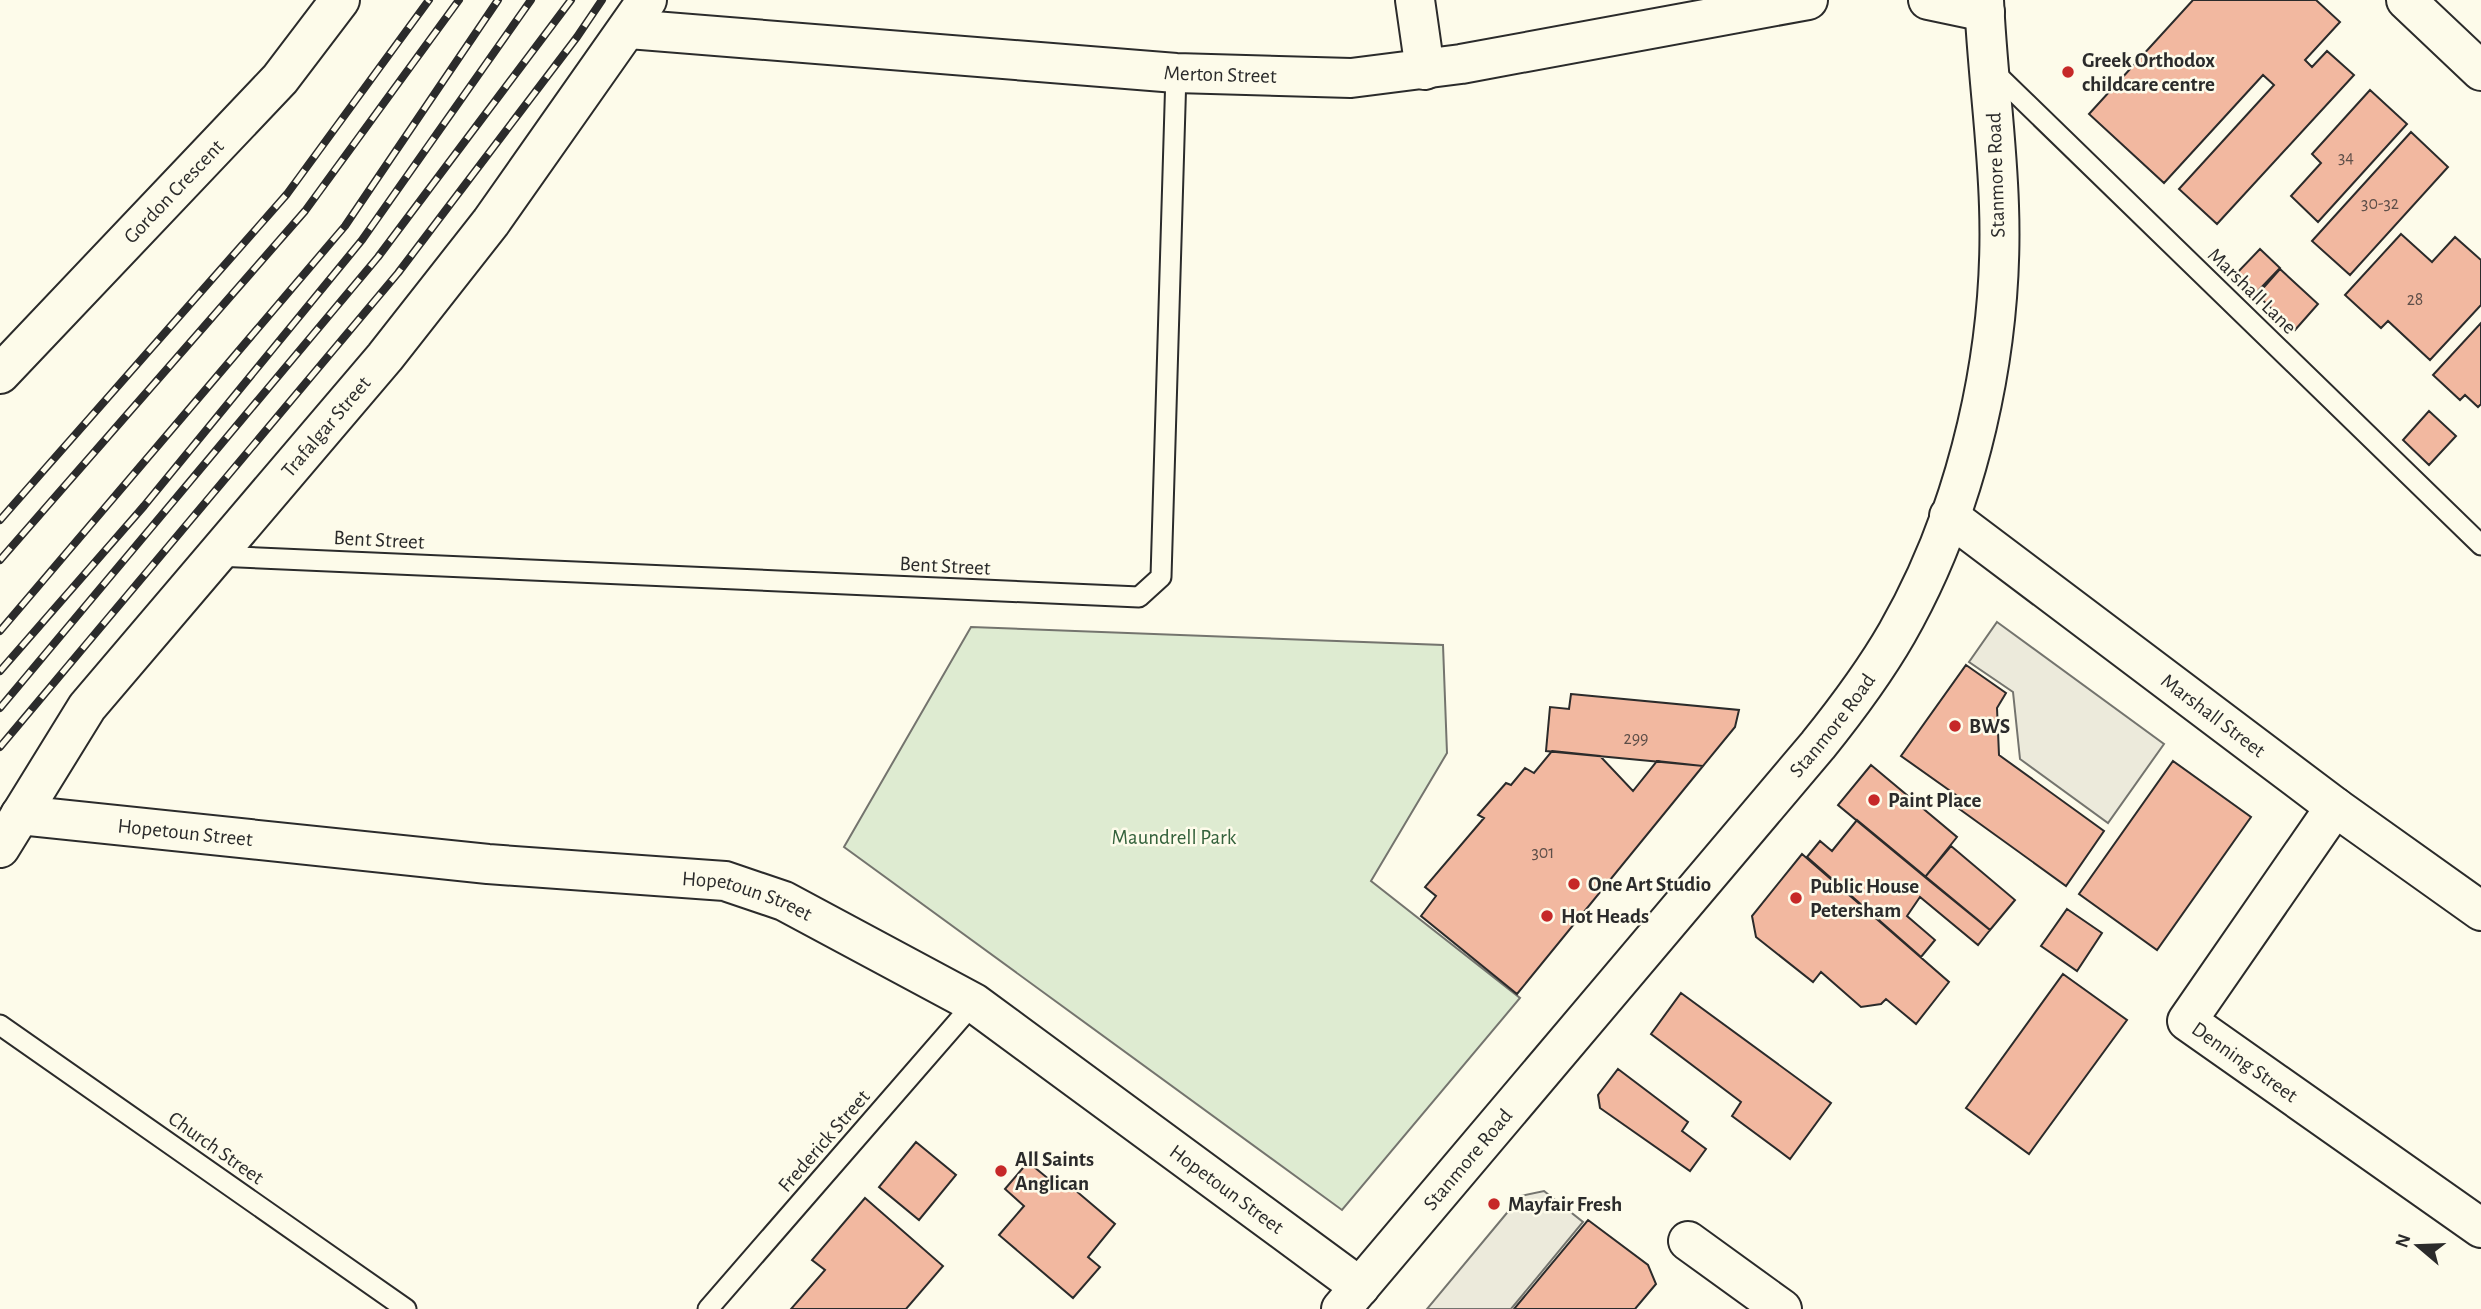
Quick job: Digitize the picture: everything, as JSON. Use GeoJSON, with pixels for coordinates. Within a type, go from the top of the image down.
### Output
{"type":"FeatureCollection","features":[{"type":"Feature","properties":{"kind":"main road","name":"Gordon Crescent"},"geometry":{"type":"LineString","coordinates":[[0,374],[280,79],[340,0]]}},
{"type":"Feature","properties":{"kind":"main road"},"geometry":{"type":"LineString","coordinates":[[1415,0],[1425,71]]}},
{"type":"Feature","properties":{"kind":"main road","name":"Merton Street"},"geometry":{"type":"LineString","coordinates":[[638,14],[1176,74],[1351,78],[1425,71],[1682,12],[1808,0]]}},
{"type":"Feature","properties":{"kind":"main road"},"geometry":{"type":"LineString","coordinates":[[1928,0],[1984,6]]}},
{"type":"Feature","properties":{"kind":"main road"},"geometry":{"type":"LineString","coordinates":[[2406,0],[2481,71]]}},
{"type":"Feature","properties":{"kind":"main road","name":"Stanmore Road"},"geometry":{"type":"LineString","coordinates":[[1351,1298],[1528,1092],[1859,693],[1898,631],[1949,516],[1982,394],[1997,286],[1999,206],[1991,69],[1984,6]]}},
{"type":"Feature","properties":{"kind":"main road","name":"Trafalgar Street"},"geometry":{"type":"LineString","coordinates":[[0,848],[87,707],[385,357],[491,222],[638,14]]}},
{"type":"Feature","properties":{"kind":"main road","name":"Marshall Street"},"geometry":{"type":"LineString","coordinates":[[1949,516],[2335,807],[2481,911]]}},
{"type":"Feature","properties":{"kind":"main road","name":"Denning Street"},"geometry":{"type":"LineString","coordinates":[[2335,807],[2187,1021],[2481,1228]]}},
{"type":"Feature","properties":{"kind":"main road","name":"Hopetoun Street"},"geometry":{"type":"LineString","coordinates":[[20,815],[488,863],[725,881],[784,901],[974,1003],[1351,1298]]}},
{"type":"Feature","properties":{"kind":"main road"},"geometry":{"type":"LineString","coordinates":[[1688,1241],[1782,1309]]}},
{"type":"Feature","properties":{"kind":"lane","name":"Marshall Lane"},"geometry":{"type":"LineString","coordinates":[[1991,69],[2481,545]]}},
{"type":"Feature","properties":{"kind":"lane","name":"Bent Street"},"geometry":{"type":"LineString","coordinates":[[216,556],[1139,597],[1161,577],[1176,74]]}},
{"type":"Feature","properties":{"kind":"lane","name":"Frederick Street"},"geometry":{"type":"LineString","coordinates":[[708,1309],[974,1003]]}},
{"type":"Feature","properties":{"kind":"lane","name":"Church Street"},"geometry":{"type":"LineString","coordinates":[[0,1025],[406,1309]]}},
{"type":"Feature","properties":{"kind":"green space","name":"Maundrell Park"},"geometry":{"type":"Polygon","coordinates":[[[971,627],[1443,645],[1447,753],[1371,881],[1520,998],[1342,1210],[844,847],[971,627]]]}},
{"type":"Feature","properties":{"kind":"shaded area"},"geometry":{"type":"Polygon","coordinates":[[[1997,622],[2164,744],[2108,823],[2020,759],[2013,692],[1969,662],[1997,622]]]}},
{"type":"Feature","properties":{"kind":"shaded area"},"geometry":{"type":"Polygon","coordinates":[[[1544,1191],[1583,1222],[1511,1309],[1427,1309],[1521,1196],[1544,1191]]]}},
{"type":"Feature","properties":{"kind":"building"},"geometry":{"type":"Polygon","coordinates":[[[2193,0],[2316,0],[2340,22],[2305,60],[2312,67],[2327,51],[2354,75],[2217,224],[2179,189],[2274,85],[2263,75],[2164,183],[2089,114],[2193,0]]]}},
{"type":"Feature","properties":{"kind":"building"},"geometry":{"type":"Polygon","coordinates":[[[2370,90],[2407,124],[2318,222],[2291,196],[2321,163],[2312,154],[2370,90]]]}},
{"type":"Feature","properties":{"kind":"building"},"geometry":{"type":"Polygon","coordinates":[[[2411,132],[2448,167],[2350,275],[2312,241],[2411,132]]]}},
{"type":"Feature","properties":{"kind":"building"},"geometry":{"type":"Polygon","coordinates":[[[2401,234],[2432,262],[2455,237],[2481,260],[2481,305],[2430,360],[2388,321],[2381,328],[2345,295],[2401,234]]]}},
{"type":"Feature","properties":{"kind":"building"},"geometry":{"type":"Polygon","coordinates":[[[2260,249],[2280,268],[2256,293],[2236,274],[2260,249]]]}},
{"type":"Feature","properties":{"kind":"building"},"geometry":{"type":"Polygon","coordinates":[[[2280,269],[2318,304],[2295,330],[2257,295],[2280,269]]]}},
{"type":"Feature","properties":{"kind":"building"},"geometry":{"type":"Polygon","coordinates":[[[2481,323],[2481,404],[2478,407],[2465,395],[2460,400],[2433,375],[2481,323]]]}},
{"type":"Feature","properties":{"kind":"building"},"geometry":{"type":"Polygon","coordinates":[[[2429,411],[2456,436],[2429,465],[2403,440],[2429,411]]]}},
{"type":"Feature","properties":{"kind":"building"},"geometry":{"type":"Polygon","coordinates":[[[1966,665],[2006,693],[1997,708],[1999,755],[2104,831],[2066,886],[1958,808],[1963,800],[1901,756],[1966,665]]]}},
{"type":"Feature","properties":{"kind":"building"},"geometry":{"type":"Polygon","coordinates":[[[1571,694],[1739,710],[1735,727],[1703,766],[1546,751],[1550,707],[1569,709],[1571,694]]]}},
{"type":"Feature","properties":{"kind":"building"},"geometry":{"type":"Polygon","coordinates":[[[1552,751],[1600,756],[1633,791],[1657,761],[1703,766],[1517,994],[1421,916],[1436,896],[1425,887],[1484,818],[1478,815],[1506,783],[1511,785],[1525,768],[1534,773],[1552,751]]]}},
{"type":"Feature","properties":{"kind":"building"},"geometry":{"type":"Polygon","coordinates":[[[2173,761],[2251,817],[2157,950],[2079,894],[2173,761]]]}},
{"type":"Feature","properties":{"kind":"building"},"geometry":{"type":"Polygon","coordinates":[[[1871,765],[1957,837],[1925,877],[1838,805],[1871,765]]]}},
{"type":"Feature","properties":{"kind":"building"},"geometry":{"type":"Polygon","coordinates":[[[1857,820],[1990,930],[1978,945],[1920,897],[1907,916],[1935,940],[1921,957],[1807,857],[1820,841],[1832,851],[1857,820]]]}},
{"type":"Feature","properties":{"kind":"building"},"geometry":{"type":"Polygon","coordinates":[[[1951,846],[2015,900],[1990,930],[1925,877],[1951,846]]]}},
{"type":"Feature","properties":{"kind":"building"},"geometry":{"type":"Polygon","coordinates":[[[1802,854],[1949,982],[1916,1024],[1886,999],[1881,1004],[1861,1007],[1821,972],[1813,982],[1756,937],[1752,916],[1802,854]]]}},
{"type":"Feature","properties":{"kind":"building"},"geometry":{"type":"Polygon","coordinates":[[[2067,909],[2102,933],[2077,971],[2041,946],[2067,909]]]}},
{"type":"Feature","properties":{"kind":"building"},"geometry":{"type":"Polygon","coordinates":[[[2063,974],[2127,1020],[2029,1154],[1966,1108],[2063,974]]]}},
{"type":"Feature","properties":{"kind":"building"},"geometry":{"type":"Polygon","coordinates":[[[1681,993],[1831,1103],[1790,1159],[1732,1116],[1741,1102],[1651,1034],[1681,993]]]}},
{"type":"Feature","properties":{"kind":"building"},"geometry":{"type":"Polygon","coordinates":[[[1618,1069],[1688,1122],[1682,1131],[1706,1149],[1690,1171],[1600,1108],[1598,1095],[1618,1069]]]}},
{"type":"Feature","properties":{"kind":"building"},"geometry":{"type":"Polygon","coordinates":[[[916,1142],[956,1175],[919,1220],[879,1187],[916,1142]]]}},
{"type":"Feature","properties":{"kind":"building"},"geometry":{"type":"Polygon","coordinates":[[[1028,1162],[1062,1190],[1068,1184],[1115,1224],[1088,1257],[1100,1267],[1073,1298],[999,1235],[1024,1206],[1005,1189],[1028,1162]]]}},
{"type":"Feature","properties":{"kind":"building"},"geometry":{"type":"Polygon","coordinates":[[[865,1198],[943,1266],[906,1309],[791,1309],[825,1270],[812,1260],[865,1198]]]}},
{"type":"Feature","properties":{"kind":"building"},"geometry":{"type":"Polygon","coordinates":[[[1588,1220],[1648,1265],[1656,1284],[1635,1309],[1514,1309],[1588,1220]]]}},
{"type":"Feature","properties":{"kind":"railway"},"geometry":{"type":"LineString","coordinates":[[0,520],[287,194],[429,0]]}},
{"type":"Feature","properties":{"kind":"railway"},"geometry":{"type":"LineString","coordinates":[[0,560],[305,211],[459,0]]}},
{"type":"Feature","properties":{"kind":"railway"},"geometry":{"type":"LineString","coordinates":[[0,631],[345,226],[498,0]]}},
{"type":"Feature","properties":{"kind":"railway"},"geometry":{"type":"LineString","coordinates":[[0,671],[144,506],[362,240],[531,0]]}},
{"type":"Feature","properties":{"kind":"railway"},"geometry":{"type":"LineString","coordinates":[[0,708],[378,257],[571,0]]}},
{"type":"Feature","properties":{"kind":"railway"},"geometry":{"type":"LineString","coordinates":[[0,747],[398,273],[577,37],[602,0]]}},
{"type":"Feature","properties":{"kind":"place","name":"Greek Orthodox childcare centre"},"geometry":{"type":"Point","coordinates":[2068,72]}},
{"type":"Feature","properties":{"kind":"place","name":"BWS"},"geometry":{"type":"Point","coordinates":[1955,726]}},
{"type":"Feature","properties":{"kind":"place","name":"Paint Place"},"geometry":{"type":"Point","coordinates":[1874,800]}},
{"type":"Feature","properties":{"kind":"place","name":"One Art Studio"},"geometry":{"type":"Point","coordinates":[1574,884]}},
{"type":"Feature","properties":{"kind":"place","name":"Public House Petersham"},"geometry":{"type":"Point","coordinates":[1796,898]}},
{"type":"Feature","properties":{"kind":"place","name":"Hot Heads"},"geometry":{"type":"Point","coordinates":[1547,916]}},
{"type":"Feature","properties":{"kind":"place","name":"All Saints Anglican"},"geometry":{"type":"Point","coordinates":[1001,1171]}},
{"type":"Feature","properties":{"kind":"place","name":"Mayfair Fresh"},"geometry":{"type":"Point","coordinates":[1494,1204]}}]}
